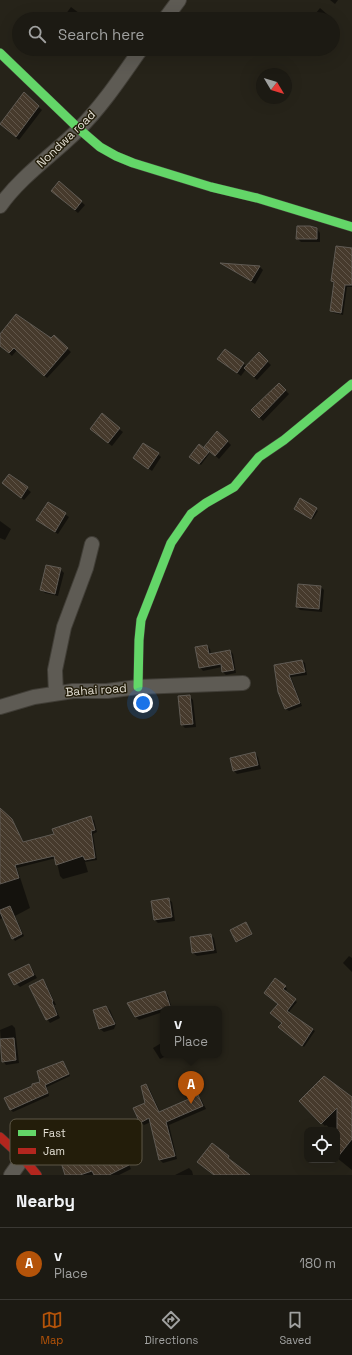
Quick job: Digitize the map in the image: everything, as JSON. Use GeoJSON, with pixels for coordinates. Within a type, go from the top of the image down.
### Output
{"type":"FeatureCollection","features":[{"type":"Feature","properties":{"kind":"street"},"geometry":{"type":"LineString","coordinates":[[170,12],[179,0]]}},
{"type":"Feature","properties":{"kind":"street"},"geometry":{"type":"LineString","coordinates":[[0,53],[79,130],[100,147],[116,156],[210,187],[257,198],[352,227]]}},
{"type":"Feature","properties":{"kind":"street","name":"Nondwa road"},"geometry":{"type":"LineString","coordinates":[[0,206],[18,186],[79,130],[137,56]]}},
{"type":"Feature","properties":{"kind":"street"},"geometry":{"type":"LineString","coordinates":[[138,687],[139,640],[142,620],[171,543],[178,531],[191,514],[206,503],[234,487],[259,457],[284,440],[352,384]]}},
{"type":"Feature","properties":{"kind":"street"},"geometry":{"type":"LineString","coordinates":[[56,693],[55,670],[64,627],[86,568],[92,544]]}},
{"type":"Feature","properties":{"kind":"street","name":"Bahai road"},"geometry":{"type":"LineString","coordinates":[[0,706],[34,696],[74,691],[243,683]]}},
{"type":"Feature","properties":{"kind":"street"},"geometry":{"type":"LineString","coordinates":[[0,1138],[10,1147]]}},
{"type":"Feature","properties":{"kind":"street"},"geometry":{"type":"LineString","coordinates":[[11,1175],[18,1165]]}},
{"type":"Feature","properties":{"kind":"street"},"geometry":{"type":"LineString","coordinates":[[29,1165],[37,1175]]}},
{"type":"Feature","properties":{"kind":"building"},"geometry":{"type":"Polygon","coordinates":[[[24,92],[39,106],[16,137],[0,124],[24,92]]]}},
{"type":"Feature","properties":{"kind":"building"},"geometry":{"type":"Polygon","coordinates":[[[59,181],[82,201],[75,210],[51,191],[59,181]]]}},
{"type":"Feature","properties":{"kind":"building"},"geometry":{"type":"Polygon","coordinates":[[[297,226],[310,226],[317,228],[317,239],[296,239],[297,226]]]}},
{"type":"Feature","properties":{"kind":"building"},"geometry":{"type":"Polygon","coordinates":[[[336,246],[352,248],[352,285],[345,285],[341,313],[330,311],[334,282],[331,281],[336,246]]]}},
{"type":"Feature","properties":{"kind":"building"},"geometry":{"type":"Polygon","coordinates":[[[220,263],[260,266],[251,281],[220,263]]]}},
{"type":"Feature","properties":{"kind":"building"},"geometry":{"type":"Polygon","coordinates":[[[16,314],[51,338],[54,335],[68,348],[44,376],[14,348],[9,353],[0,346],[0,334],[16,314]]]}},
{"type":"Feature","properties":{"kind":"building"},"geometry":{"type":"Polygon","coordinates":[[[225,349],[244,363],[237,373],[217,359],[225,349]]]}},
{"type":"Feature","properties":{"kind":"building"},"geometry":{"type":"Polygon","coordinates":[[[259,352],[268,361],[254,377],[244,368],[259,352]]]}},
{"type":"Feature","properties":{"kind":"building"},"geometry":{"type":"Polygon","coordinates":[[[279,383],[286,390],[259,418],[251,410],[279,383]]]}},
{"type":"Feature","properties":{"kind":"building"},"geometry":{"type":"Polygon","coordinates":[[[102,413],[120,428],[108,443],[90,429],[102,413]]]}},
{"type":"Feature","properties":{"kind":"building"},"geometry":{"type":"Polygon","coordinates":[[[217,431],[228,441],[215,456],[204,447],[217,431]]]}},
{"type":"Feature","properties":{"kind":"building"},"geometry":{"type":"Polygon","coordinates":[[[143,443],[159,453],[148,469],[133,458],[143,443]]]}},
{"type":"Feature","properties":{"kind":"building"},"geometry":{"type":"Polygon","coordinates":[[[199,444],[209,452],[199,464],[189,457],[199,444]]]}},
{"type":"Feature","properties":{"kind":"building"},"geometry":{"type":"Polygon","coordinates":[[[9,474],[28,487],[21,498],[2,483],[9,474]]]}},
{"type":"Feature","properties":{"kind":"building"},"geometry":{"type":"Polygon","coordinates":[[[300,498],[317,508],[311,519],[294,509],[300,498]]]}},
{"type":"Feature","properties":{"kind":"building"},"geometry":{"type":"Polygon","coordinates":[[[48,502],[66,513],[55,532],[36,520],[48,502]]]}},
{"type":"Feature","properties":{"kind":"building"},"geometry":{"type":"Polygon","coordinates":[[[46,565],[61,568],[55,594],[40,590],[46,565]]]}},
{"type":"Feature","properties":{"kind":"building"},"geometry":{"type":"Polygon","coordinates":[[[298,584],[321,586],[319,609],[296,607],[298,584]]]}},
{"type":"Feature","properties":{"kind":"building"},"geometry":{"type":"Polygon","coordinates":[[[207,645],[209,654],[230,650],[234,670],[222,672],[221,664],[199,668],[195,647],[207,645]]]}},
{"type":"Feature","properties":{"kind":"building"},"geometry":{"type":"Polygon","coordinates":[[[302,660],[305,672],[289,675],[300,703],[285,709],[278,692],[274,665],[302,660]]]}},
{"type":"Feature","properties":{"kind":"building"},"geometry":{"type":"Polygon","coordinates":[[[190,695],[193,724],[181,725],[178,696],[190,695]]]}},
{"type":"Feature","properties":{"kind":"building"},"geometry":{"type":"Polygon","coordinates":[[[255,752],[258,765],[233,771],[230,758],[255,752]]]}},
{"type":"Feature","properties":{"kind":"building"},"geometry":{"type":"Polygon","coordinates":[[[0,808],[12,819],[23,842],[54,834],[52,829],[91,816],[95,830],[91,831],[95,858],[85,860],[83,856],[56,865],[54,856],[15,865],[19,878],[0,884],[0,808]]]}},
{"type":"Feature","properties":{"kind":"building"},"geometry":{"type":"Polygon","coordinates":[[[169,898],[172,917],[154,920],[151,901],[169,898]]]}},
{"type":"Feature","properties":{"kind":"building"},"geometry":{"type":"Polygon","coordinates":[[[10,906],[22,934],[12,939],[0,912],[0,910],[10,906]]]}},
{"type":"Feature","properties":{"kind":"building"},"geometry":{"type":"Polygon","coordinates":[[[246,922],[252,934],[236,942],[230,930],[246,922]]]}},
{"type":"Feature","properties":{"kind":"building"},"geometry":{"type":"Polygon","coordinates":[[[211,934],[214,950],[192,953],[190,937],[211,934]]]}},
{"type":"Feature","properties":{"kind":"building"},"geometry":{"type":"Polygon","coordinates":[[[29,964],[34,975],[14,985],[8,974],[29,964]]]}},
{"type":"Feature","properties":{"kind":"building"},"geometry":{"type":"Polygon","coordinates":[[[275,978],[286,986],[283,989],[296,999],[287,1011],[313,1029],[302,1046],[278,1027],[282,1023],[270,1013],[278,1004],[264,993],[275,978]]]}},
{"type":"Feature","properties":{"kind":"building"},"geometry":{"type":"Polygon","coordinates":[[[43,979],[53,1001],[52,1002],[57,1015],[46,1020],[29,986],[43,979]]]}},
{"type":"Feature","properties":{"kind":"building"},"geometry":{"type":"Polygon","coordinates":[[[165,991],[170,1006],[160,1006],[160,1009],[135,1017],[127,1003],[165,991]]]}},
{"type":"Feature","properties":{"kind":"building"},"geometry":{"type":"Polygon","coordinates":[[[106,1006],[115,1024],[99,1029],[93,1010],[106,1006]]]}},
{"type":"Feature","properties":{"kind":"building"},"geometry":{"type":"Polygon","coordinates":[[[14,1038],[16,1060],[2,1062],[0,1039],[14,1038]]]}},
{"type":"Feature","properties":{"kind":"building"},"geometry":{"type":"Polygon","coordinates":[[[63,1061],[69,1074],[45,1085],[48,1093],[10,1110],[4,1098],[32,1086],[32,1084],[40,1082],[37,1071],[63,1061]]]}},
{"type":"Feature","properties":{"kind":"building"},"geometry":{"type":"Polygon","coordinates":[[[324,1076],[352,1097],[352,1139],[340,1154],[340,1127],[337,1127],[337,1108],[321,1124],[299,1101],[324,1076]]]}},
{"type":"Feature","properties":{"kind":"building"},"geometry":{"type":"Polygon","coordinates":[[[146,1084],[159,1112],[198,1095],[203,1106],[166,1122],[175,1156],[159,1160],[149,1118],[142,1122],[142,1119],[138,1119],[133,1108],[145,1103],[141,1086],[146,1084]]]}},
{"type":"Feature","properties":{"kind":"building"},"geometry":{"type":"Polygon","coordinates":[[[212,1143],[250,1175],[214,1175],[197,1162],[212,1143]]]}},
{"type":"Feature","properties":{"kind":"building"},"geometry":{"type":"Polygon","coordinates":[[[62,1165],[129,1165],[109,1175],[94,1175],[92,1171],[80,1175],[65,1175],[62,1165]]]}},
{"type":"Feature","properties":{"kind":"traffic: fast"},"geometry":{"type":"LineString","coordinates":[[0,53],[79,129],[100,147],[116,156],[133,163],[211,187],[257,198],[352,227]]}},
{"type":"Feature","properties":{"kind":"traffic: fast"},"geometry":{"type":"LineString","coordinates":[[138,687],[141,620],[171,543],[191,514],[206,503],[234,487],[259,457],[284,440],[352,384]]}},
{"type":"Feature","properties":{"kind":"traffic: jam"},"geometry":{"type":"LineString","coordinates":[[0,1137],[10,1146]]}},
{"type":"Feature","properties":{"kind":"traffic: jam"},"geometry":{"type":"LineString","coordinates":[[29,1165],[37,1175]]}},
{"type":"Feature","properties":{"kind":"place","name":"v"},"geometry":{"type":"Point","coordinates":[191,1104]}}]}
